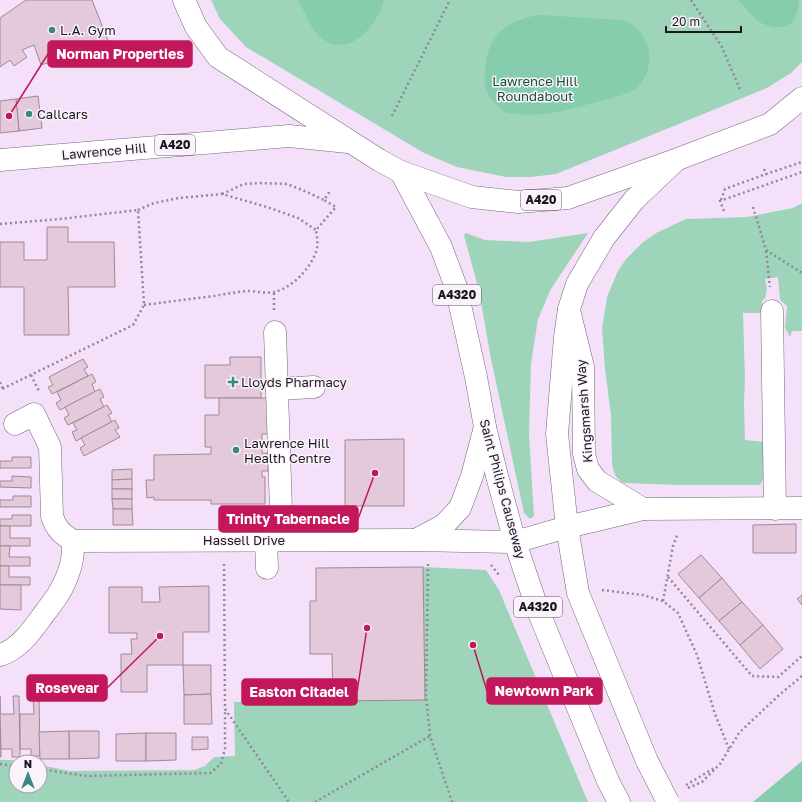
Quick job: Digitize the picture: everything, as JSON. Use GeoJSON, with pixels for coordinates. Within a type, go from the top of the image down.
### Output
{"type":"FeatureCollection","features":[{"type":"Feature","properties":{"kind":"main road","name":"A420"},"geometry":{"type":"LineString","coordinates":[[184,0],[196,27],[218,57],[379,160],[401,172],[472,197],[518,202],[568,198],[770,124],[802,115]]}},
{"type":"Feature","properties":{"kind":"main road","name":"A420"},"geometry":{"type":"LineString","coordinates":[[770,124],[802,98]]}},
{"type":"Feature","properties":{"kind":"main road","name":"Lawrence Hill"},"geometry":{"type":"LineString","coordinates":[[0,160],[289,136],[351,142]]}},
{"type":"Feature","properties":{"kind":"main road","name":"A4320"},"geometry":{"type":"LineString","coordinates":[[676,796],[647,761],[578,593],[566,527],[557,434],[565,337],[569,309],[577,284],[604,238],[634,200],[678,158]]}},
{"type":"Feature","properties":{"kind":"main road","name":"Saint Philips Causeway"},"geometry":{"type":"LineString","coordinates":[[401,172],[441,247],[456,287],[476,377],[485,427],[515,542],[540,612],[608,781],[619,802]]}},
{"type":"Feature","properties":{"kind":"main road","name":"Kingsmarsh Way"},"geometry":{"type":"LineString","coordinates":[[569,309],[583,367],[584,454],[588,469],[597,482],[643,509]]}},
{"type":"Feature","properties":{"kind":"main road"},"geometry":{"type":"LineString","coordinates":[[772,311],[775,508]]}},
{"type":"Feature","properties":{"kind":"main road"},"geometry":{"type":"LineString","coordinates":[[266,568],[274,540],[277,389],[275,332]]}},
{"type":"Feature","properties":{"kind":"main road"},"geometry":{"type":"LineString","coordinates":[[277,389],[314,387]]}},
{"type":"Feature","properties":{"kind":"main road"},"geometry":{"type":"LineString","coordinates":[[0,655],[15,648],[30,633],[60,593],[73,559],[73,540],[64,536],[57,528],[52,516],[50,447],[34,414],[15,424]]}},
{"type":"Feature","properties":{"kind":"main road","name":"Hassell Drive"},"geometry":{"type":"LineString","coordinates":[[422,541],[444,525],[460,508],[472,476],[485,427]]}},
{"type":"Feature","properties":{"kind":"main road"},"geometry":{"type":"LineString","coordinates":[[566,527],[643,509],[802,508]]}},
{"type":"Feature","properties":{"kind":"main road","name":"Hassell Drive"},"geometry":{"type":"LineString","coordinates":[[73,540],[515,542],[566,527]]}},
{"type":"Feature","properties":{"kind":"path"},"geometry":{"type":"LineString","coordinates":[[392,116],[450,0]]}},
{"type":"Feature","properties":{"kind":"path"},"geometry":{"type":"LineString","coordinates":[[691,0],[722,47],[741,92]]}},
{"type":"Feature","properties":{"kind":"path"},"geometry":{"type":"LineString","coordinates":[[724,211],[720,201],[725,189],[802,162]]}},
{"type":"Feature","properties":{"kind":"path"},"geometry":{"type":"LineString","coordinates":[[764,169],[766,174]]}},
{"type":"Feature","properties":{"kind":"path"},"geometry":{"type":"LineString","coordinates":[[720,201],[802,172]]}},
{"type":"Feature","properties":{"kind":"path"},"geometry":{"type":"LineString","coordinates":[[0,224],[138,210],[154,204],[172,200],[222,194],[244,184],[260,183],[287,184],[307,192],[336,207],[316,230],[317,247],[309,266],[294,282],[285,287],[274,292],[248,291],[144,305]]}},
{"type":"Feature","properties":{"kind":"path"},"geometry":{"type":"LineString","coordinates":[[324,200],[330,191]]}},
{"type":"Feature","properties":{"kind":"path"},"geometry":{"type":"LineString","coordinates":[[222,194],[298,218],[316,230]]}},
{"type":"Feature","properties":{"kind":"path"},"geometry":{"type":"LineString","coordinates":[[753,207],[766,250],[772,311]]}},
{"type":"Feature","properties":{"kind":"path"},"geometry":{"type":"LineString","coordinates":[[0,382],[1,389],[133,325],[144,305],[138,210]]}},
{"type":"Feature","properties":{"kind":"path"},"geometry":{"type":"LineString","coordinates":[[766,250],[802,273]]}},
{"type":"Feature","properties":{"kind":"path"},"geometry":{"type":"LineString","coordinates":[[663,601],[673,546],[688,509]]}},
{"type":"Feature","properties":{"kind":"path"},"geometry":{"type":"LineString","coordinates":[[48,770],[87,776],[210,773],[221,764],[225,749],[224,540]]}},
{"type":"Feature","properties":{"kind":"path"},"geometry":{"type":"LineString","coordinates":[[422,541],[426,695],[430,736],[452,802]]}},
{"type":"Feature","properties":{"kind":"path"},"geometry":{"type":"LineString","coordinates":[[668,577],[752,676],[778,677],[802,656]]}},
{"type":"Feature","properties":{"kind":"path"},"geometry":{"type":"LineString","coordinates":[[600,589],[643,595],[663,601],[678,613],[696,655],[715,714],[729,749]]}},
{"type":"Feature","properties":{"kind":"path"},"geometry":{"type":"LineString","coordinates":[[676,796],[702,782],[720,764],[739,733],[778,696],[802,676]]}},
{"type":"Feature","properties":{"kind":"path"},"geometry":{"type":"LineString","coordinates":[[225,709],[289,802]]}},
{"type":"Feature","properties":{"kind":"path"},"geometry":{"type":"LineString","coordinates":[[315,802],[430,736]]}},
{"type":"Feature","properties":{"kind":"green space","name":"Lawrence Hill Roundabout"},"geometry":{"type":"Polygon","coordinates":[[[211,0],[802,0],[802,62],[791,73],[767,88],[556,174],[531,177],[506,177],[457,167],[424,153],[246,47],[220,19],[211,0]]]}},
{"type":"Feature","properties":{"kind":"green space"},"geometry":{"type":"Polygon","coordinates":[[[298,0],[384,0],[375,20],[368,30],[351,43],[341,45],[331,43],[317,34],[298,0]]]}},
{"type":"Feature","properties":{"kind":"green space"},"geometry":{"type":"Polygon","coordinates":[[[738,0],[799,0],[797,12],[790,24],[781,27],[772,27],[762,23],[754,17],[738,0]]]}},
{"type":"Feature","properties":{"kind":"green space"},"geometry":{"type":"Polygon","coordinates":[[[541,15],[620,20],[633,25],[641,34],[648,48],[649,66],[645,77],[637,87],[628,93],[571,109],[554,113],[528,115],[505,112],[493,100],[485,86],[486,61],[489,50],[493,40],[508,26],[529,17],[541,15]]]}},
{"type":"Feature","properties":{"kind":"green space"},"geometry":{"type":"Polygon","coordinates":[[[802,203],[802,331],[792,331],[790,337],[785,328],[787,306],[780,300],[778,277],[765,279],[767,289],[765,298],[762,301],[763,313],[743,313],[745,440],[765,442],[765,476],[760,485],[622,483],[615,475],[612,464],[611,416],[602,328],[607,297],[617,273],[626,259],[642,243],[656,233],[686,219],[747,217],[793,208],[802,203]]]}},
{"type":"Feature","properties":{"kind":"green space"},"geometry":{"type":"Polygon","coordinates":[[[466,233],[485,240],[529,242],[588,233],[551,289],[538,319],[531,364],[529,435],[534,516],[530,519],[524,513],[491,359],[479,291],[464,235],[466,233]]]}},
{"type":"Feature","properties":{"kind":"green space"},"geometry":{"type":"Polygon","coordinates":[[[423,567],[486,570],[499,590],[588,802],[0,802],[0,760],[8,760],[8,794],[48,794],[48,767],[70,771],[194,770],[205,766],[214,757],[235,756],[234,702],[425,699],[423,567]]]}},
{"type":"Feature","properties":{"kind":"green space"},"geometry":{"type":"Polygon","coordinates":[[[802,761],[802,802],[753,802],[802,761]]]}},
{"type":"Feature","properties":{"kind":"building","name":"L.A. Gym"},"geometry":{"type":"Polygon","coordinates":[[[26,0],[92,0],[109,43],[41,65],[34,45],[22,50],[27,57],[14,66],[10,60],[0,67],[0,18],[26,0]]]}},
{"type":"Feature","properties":{"kind":"building","name":"Callcars"},"geometry":{"type":"Polygon","coordinates":[[[38,96],[42,128],[19,131],[16,99],[38,96]]]}},
{"type":"Feature","properties":{"kind":"building"},"geometry":{"type":"Polygon","coordinates":[[[16,99],[19,131],[0,133],[0,101],[16,99]]]}},
{"type":"Feature","properties":{"kind":"building"},"geometry":{"type":"Polygon","coordinates":[[[47,227],[68,227],[68,242],[114,242],[115,287],[68,287],[69,335],[24,335],[24,287],[0,287],[0,242],[24,242],[24,260],[47,260],[47,227]]]}},
{"type":"Feature","properties":{"kind":"building","name":"Lloyds Pharmacy"},"geometry":{"type":"Polygon","coordinates":[[[230,357],[261,357],[261,398],[205,398],[205,365],[230,365],[230,357]]]}},
{"type":"Feature","properties":{"kind":"building"},"geometry":{"type":"Polygon","coordinates":[[[83,359],[88,367],[84,369],[88,376],[52,394],[48,387],[53,385],[49,377],[83,359]]]}},
{"type":"Feature","properties":{"kind":"building"},"geometry":{"type":"Polygon","coordinates":[[[92,374],[96,382],[92,384],[95,392],[60,410],[56,403],[61,400],[57,392],[92,374]]]}},
{"type":"Feature","properties":{"kind":"building"},"geometry":{"type":"Polygon","coordinates":[[[100,389],[104,397],[100,399],[104,407],[68,425],[64,418],[69,415],[65,407],[100,389]]]}},
{"type":"Feature","properties":{"kind":"building","name":"Lawrence Hill Health Centre"},"geometry":{"type":"Polygon","coordinates":[[[219,398],[271,398],[271,434],[262,434],[262,453],[268,453],[268,471],[262,471],[262,477],[265,477],[265,504],[211,504],[211,500],[154,500],[154,497],[147,498],[146,480],[154,480],[154,455],[211,454],[211,447],[205,447],[205,415],[219,415],[219,398]]]}},
{"type":"Feature","properties":{"kind":"building"},"geometry":{"type":"Polygon","coordinates":[[[107,405],[112,413],[108,415],[112,422],[76,441],[72,432],[77,430],[73,423],[107,405]]]}},
{"type":"Feature","properties":{"kind":"building"},"geometry":{"type":"Polygon","coordinates":[[[115,420],[119,428],[115,430],[120,437],[84,456],[80,448],[85,445],[81,438],[115,420]]]}},
{"type":"Feature","properties":{"kind":"building"},"geometry":{"type":"Polygon","coordinates":[[[404,439],[404,506],[345,506],[345,440],[404,439]]]}},
{"type":"Feature","properties":{"kind":"building"},"geometry":{"type":"Polygon","coordinates":[[[12,457],[31,457],[31,468],[0,468],[0,461],[12,461],[12,457]]]}},
{"type":"Feature","properties":{"kind":"building"},"geometry":{"type":"Polygon","coordinates":[[[132,469],[132,479],[112,480],[112,470],[132,469]]]}},
{"type":"Feature","properties":{"kind":"building"},"geometry":{"type":"Polygon","coordinates":[[[12,476],[31,477],[31,488],[0,487],[0,481],[12,481],[12,476]]]}},
{"type":"Feature","properties":{"kind":"building"},"geometry":{"type":"Polygon","coordinates":[[[132,479],[132,489],[112,489],[112,480],[132,479]]]}},
{"type":"Feature","properties":{"kind":"building"},"geometry":{"type":"Polygon","coordinates":[[[112,489],[132,489],[132,499],[112,499],[112,489]]]}},
{"type":"Feature","properties":{"kind":"building"},"geometry":{"type":"Polygon","coordinates":[[[13,496],[31,496],[31,507],[0,507],[0,500],[13,500],[13,496]]]}},
{"type":"Feature","properties":{"kind":"building"},"geometry":{"type":"Polygon","coordinates":[[[112,499],[132,499],[132,509],[113,509],[112,499]]]}},
{"type":"Feature","properties":{"kind":"building"},"geometry":{"type":"Polygon","coordinates":[[[113,509],[132,509],[133,525],[113,525],[113,509]]]}},
{"type":"Feature","properties":{"kind":"building"},"geometry":{"type":"Polygon","coordinates":[[[12,515],[31,515],[31,526],[0,526],[0,519],[12,519],[12,515]]]}},
{"type":"Feature","properties":{"kind":"building"},"geometry":{"type":"Polygon","coordinates":[[[796,524],[796,553],[753,553],[753,525],[796,524]]]}},
{"type":"Feature","properties":{"kind":"building"},"geometry":{"type":"Polygon","coordinates":[[[0,526],[10,526],[10,538],[30,538],[30,546],[0,546],[0,526]]]}},
{"type":"Feature","properties":{"kind":"building"},"geometry":{"type":"Polygon","coordinates":[[[0,546],[10,546],[9,557],[30,557],[30,566],[0,566],[0,546]]]}},
{"type":"Feature","properties":{"kind":"building"},"geometry":{"type":"Polygon","coordinates":[[[701,555],[722,578],[699,598],[678,574],[701,555]]]}},
{"type":"Feature","properties":{"kind":"building"},"geometry":{"type":"Polygon","coordinates":[[[0,566],[9,566],[9,577],[30,577],[30,585],[0,585],[0,566]]]}},
{"type":"Feature","properties":{"kind":"building"},"geometry":{"type":"Polygon","coordinates":[[[423,567],[425,700],[333,701],[332,654],[310,654],[310,601],[316,601],[316,568],[423,567]]]}},
{"type":"Feature","properties":{"kind":"building"},"geometry":{"type":"Polygon","coordinates":[[[722,578],[742,602],[719,621],[699,598],[722,578]]]}},
{"type":"Feature","properties":{"kind":"building"},"geometry":{"type":"Polygon","coordinates":[[[0,585],[21,585],[21,610],[0,609],[0,585]]]}},
{"type":"Feature","properties":{"kind":"building"},"geometry":{"type":"Polygon","coordinates":[[[209,586],[209,632],[183,632],[183,665],[147,665],[147,692],[121,692],[121,654],[132,654],[131,639],[137,639],[137,633],[109,633],[109,587],[142,587],[142,602],[160,602],[159,587],[209,586]]]}},
{"type":"Feature","properties":{"kind":"building"},"geometry":{"type":"Polygon","coordinates":[[[802,595],[802,605],[797,599],[802,595]]]}},
{"type":"Feature","properties":{"kind":"building"},"geometry":{"type":"Polygon","coordinates":[[[742,602],[763,625],[740,645],[719,621],[742,602]]]}},
{"type":"Feature","properties":{"kind":"building"},"geometry":{"type":"Polygon","coordinates":[[[763,625],[783,649],[760,669],[740,645],[763,625]]]}},
{"type":"Feature","properties":{"kind":"building"},"geometry":{"type":"Polygon","coordinates":[[[183,665],[211,665],[211,694],[184,695],[183,665]]]}},
{"type":"Feature","properties":{"kind":"building"},"geometry":{"type":"Polygon","coordinates":[[[211,694],[212,724],[184,724],[184,695],[211,694]]]}},
{"type":"Feature","properties":{"kind":"building"},"geometry":{"type":"Polygon","coordinates":[[[39,695],[40,754],[31,754],[31,749],[20,749],[20,714],[34,714],[33,696],[39,695]]]}},
{"type":"Feature","properties":{"kind":"building"},"geometry":{"type":"Polygon","coordinates":[[[0,696],[1,749],[1,757],[0,757],[0,696]]]}},
{"type":"Feature","properties":{"kind":"building"},"geometry":{"type":"Polygon","coordinates":[[[13,696],[19,696],[20,754],[12,754],[12,749],[1,749],[0,714],[14,714],[13,696]]]}},
{"type":"Feature","properties":{"kind":"building"},"geometry":{"type":"Polygon","coordinates":[[[69,731],[99,731],[99,758],[69,759],[69,731]]]}},
{"type":"Feature","properties":{"kind":"building"},"geometry":{"type":"Polygon","coordinates":[[[69,731],[69,759],[48,759],[48,754],[40,754],[39,732],[69,731]]]}},
{"type":"Feature","properties":{"kind":"building"},"geometry":{"type":"Polygon","coordinates":[[[146,733],[146,761],[116,761],[116,734],[146,733]]]}},
{"type":"Feature","properties":{"kind":"building"},"geometry":{"type":"Polygon","coordinates":[[[146,733],[176,733],[176,760],[146,761],[146,733]]]}},
{"type":"Feature","properties":{"kind":"building"},"geometry":{"type":"Polygon","coordinates":[[[192,737],[208,737],[208,749],[192,750],[192,737]]]}},
{"type":"Feature","properties":{"kind":"place","name":"L.A. Gym"},"geometry":{"type":"Point","coordinates":[52,30]}},
{"type":"Feature","properties":{"kind":"place","name":"Callcars"},"geometry":{"type":"Point","coordinates":[29,114]}},
{"type":"Feature","properties":{"kind":"place","name":"Norman Properties"},"geometry":{"type":"Point","coordinates":[9,116]}},
{"type":"Feature","properties":{"kind":"place","name":"Lloyds Pharmacy"},"geometry":{"type":"Point","coordinates":[233,382]}},
{"type":"Feature","properties":{"kind":"place","name":"Lawrence Hill Health Centre"},"geometry":{"type":"Point","coordinates":[236,450]}},
{"type":"Feature","properties":{"kind":"place","name":"Trinity Tabernacle"},"geometry":{"type":"Point","coordinates":[375,473]}},
{"type":"Feature","properties":{"kind":"place","name":"Easton Citadel"},"geometry":{"type":"Point","coordinates":[367,628]}},
{"type":"Feature","properties":{"kind":"place","name":"Rosevear"},"geometry":{"type":"Point","coordinates":[160,636]}},
{"type":"Feature","properties":{"kind":"place","name":"Newtown Park"},"geometry":{"type":"Point","coordinates":[473,645]}}]}
